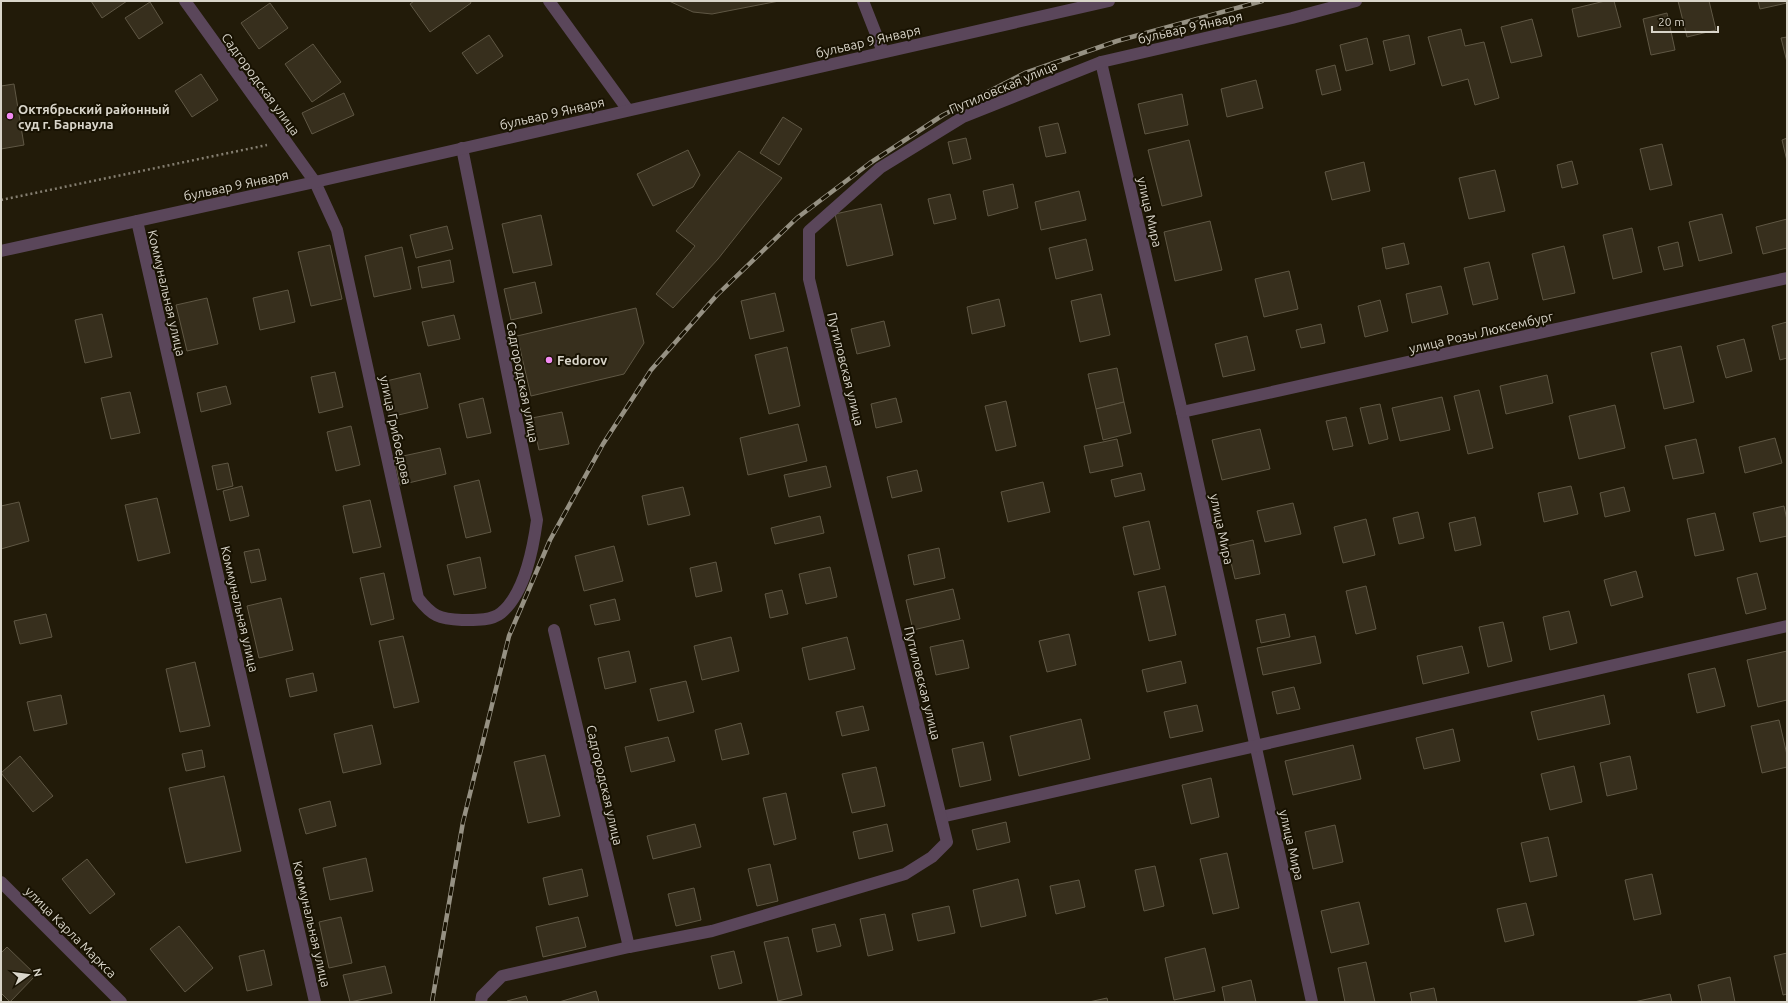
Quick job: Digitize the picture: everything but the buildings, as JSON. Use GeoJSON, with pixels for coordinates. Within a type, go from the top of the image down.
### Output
{"type":"FeatureCollection","features":[{"type":"Feature","properties":{"kind":"street","name":"Садгородская улица"},"geometry":{"type":"LineString","coordinates":[[185,1],[315,182]]}},
{"type":"Feature","properties":{"kind":"street"},"geometry":{"type":"LineString","coordinates":[[549,1],[628,110]]}},
{"type":"Feature","properties":{"kind":"street"},"geometry":{"type":"LineString","coordinates":[[863,1],[883,52]]}},
{"type":"Feature","properties":{"kind":"street","name":"бульвар 9 Января"},"geometry":{"type":"LineString","coordinates":[[1,251],[315,182],[1109,1]]}},
{"type":"Feature","properties":{"kind":"street","name":"бульвар 9 Января"},"geometry":{"type":"LineString","coordinates":[[1101,62],[1292,18],[1356,1]]}},
{"type":"Feature","properties":{"kind":"street","name":"улица Мира"},"geometry":{"type":"LineString","coordinates":[[1101,62],[1182,412],[1312,1002]]}},
{"type":"Feature","properties":{"kind":"street","name":"Путиловская улица"},"geometry":{"type":"LineString","coordinates":[[629,947],[712,931],[905,874],[932,857],[947,842],[809,279],[809,231],[880,168],[963,117],[1101,62]]}},
{"type":"Feature","properties":{"kind":"street","name":"Садгородская улица"},"geometry":{"type":"LineString","coordinates":[[462,148],[537,520],[532,551],[525,574],[512,601],[500,614]]}},
{"type":"Feature","properties":{"kind":"street","name":"улица Грибоедова"},"geometry":{"type":"LineString","coordinates":[[315,182],[338,230],[418,598],[430,613],[451,619],[479,620],[500,614]]}},
{"type":"Feature","properties":{"kind":"street","name":"Коммунальная улица"},"geometry":{"type":"LineString","coordinates":[[136,221],[315,1002]]}},
{"type":"Feature","properties":{"kind":"street","name":"улица Розы Люксембург"},"geometry":{"type":"LineString","coordinates":[[1182,412],[1787,278]]}},
{"type":"Feature","properties":{"kind":"street"},"geometry":{"type":"LineString","coordinates":[[941,817],[1787,626]]}},
{"type":"Feature","properties":{"kind":"street","name":"Садгородская улица"},"geometry":{"type":"LineString","coordinates":[[554,630],[629,947]]}},
{"type":"Feature","properties":{"kind":"street","name":"улица Карла Маркса"},"geometry":{"type":"LineString","coordinates":[[1,882],[121,1002]]}},
{"type":"Feature","properties":{"kind":"street"},"geometry":{"type":"LineString","coordinates":[[482,1002],[482,996],[502,976],[629,947]]}},
{"type":"Feature","properties":{"kind":"path"},"geometry":{"type":"LineString","coordinates":[[1,200],[286,142]]}},
{"type":"Feature","properties":{"kind":"railway"},"geometry":{"type":"LineString","coordinates":[[432,1002],[463,822],[509,636],[550,540],[603,444],[651,370],[717,295],[797,218],[870,163],[943,115],[1025,73],[1117,41],[1262,1]]}},
{"type":"Feature","properties":{"kind":"place","name":"Октябрьский районный суд г. Барнаула"},"geometry":{"type":"Point","coordinates":[10,116]}},
{"type":"Feature","properties":{"kind":"place","name":"Fedorov"},"geometry":{"type":"Point","coordinates":[549,360]}}]}
